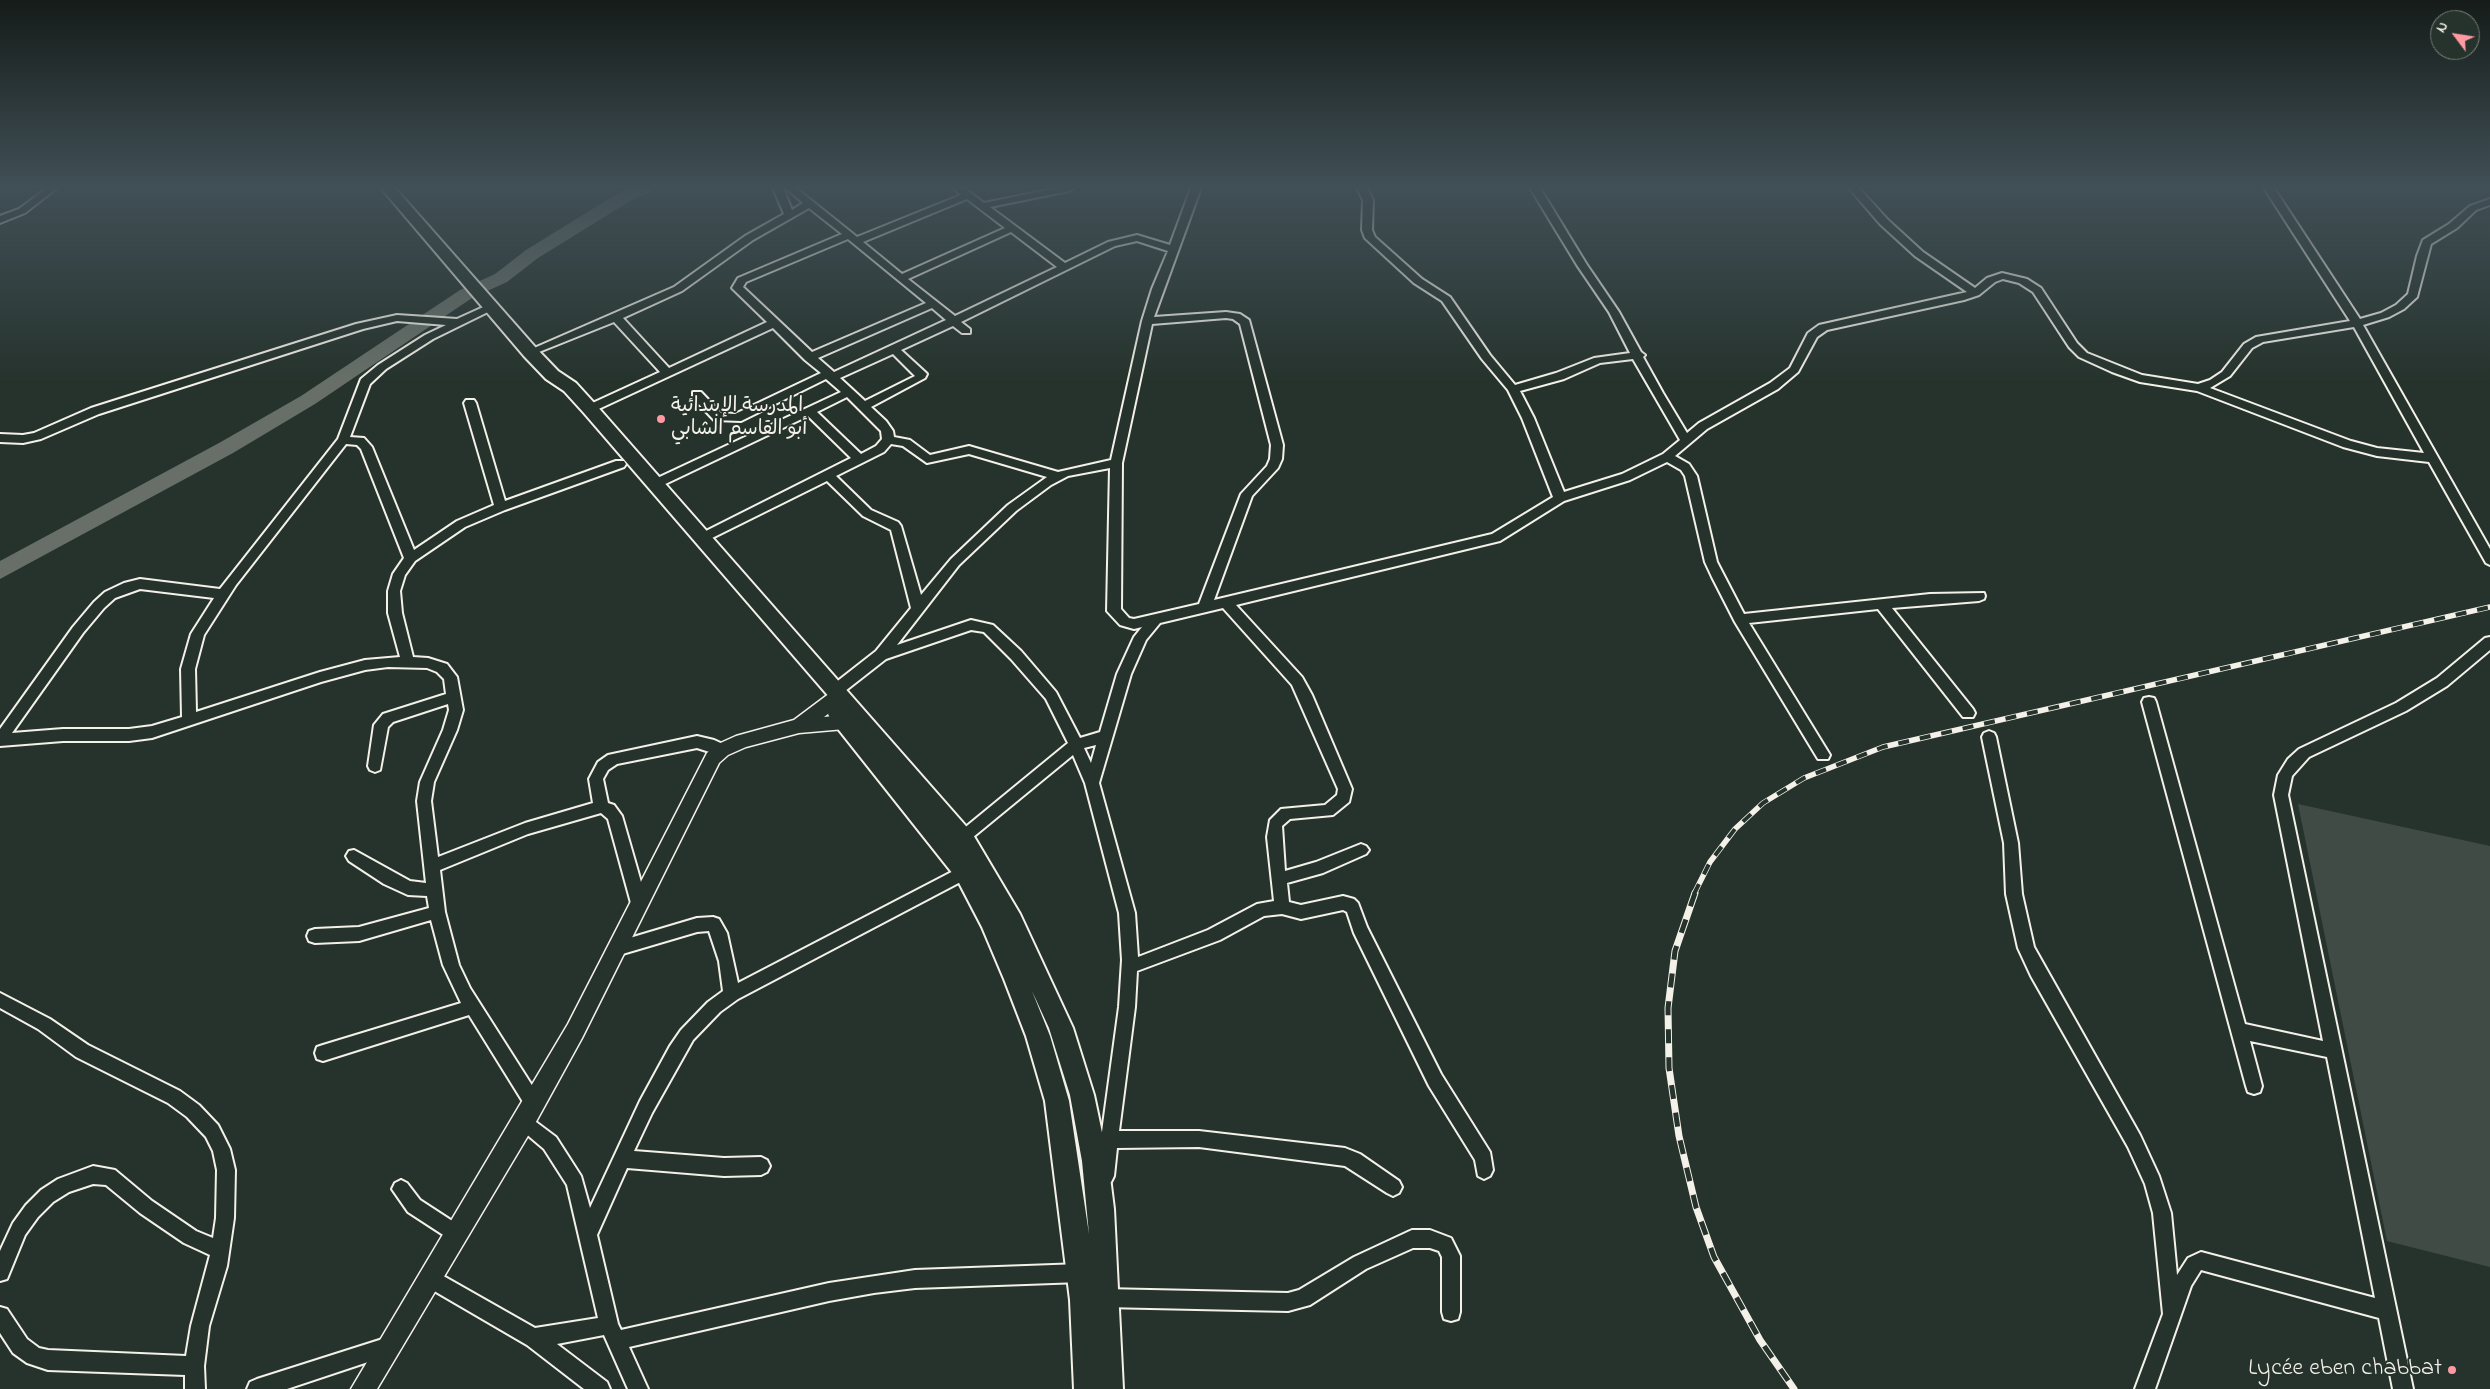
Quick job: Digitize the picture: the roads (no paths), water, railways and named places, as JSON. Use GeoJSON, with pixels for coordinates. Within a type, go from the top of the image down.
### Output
{"type":"FeatureCollection","features":[{"type":"Feature","properties":{"kind":"main road"},"geometry":{"type":"LineString","coordinates":[[443,253],[530,352],[552,375],[570,387],[590,409],[702,538],[955,844],[1009,914],[1061,1028],[1082,1095],[1095,1161],[1101,1209],[1109,1389]]}},
{"type":"Feature","properties":{"kind":"main road"},"geometry":{"type":"LineString","coordinates":[[552,375],[558,392],[620,464],[834,696]]}},
{"type":"Feature","properties":{"kind":"main road"},"geometry":{"type":"LineString","coordinates":[[955,844],[964,872],[992,923],[1016,979],[1038,1036],[1057,1101],[1081,1273],[1088,1389]]}},
{"type":"Feature","properties":{"kind":"street"},"geometry":{"type":"LineString","coordinates":[[530,352],[678,289],[728,253]]}},
{"type":"Feature","properties":{"kind":"street"},"geometry":{"type":"LineString","coordinates":[[702,538],[880,449],[888,440],[887,431],[863,407],[736,288],[738,283],[815,253]]}},
{"type":"Feature","properties":{"kind":"street"},"geometry":{"type":"LineString","coordinates":[[871,253],[966,332]]}},
{"type":"Feature","properties":{"kind":"street"},"geometry":{"type":"LineString","coordinates":[[901,278],[957,253]]}},
{"type":"Feature","properties":{"kind":"street"},"geometry":{"type":"LineString","coordinates":[[1045,253],[1064,267]]}},
{"type":"Feature","properties":{"kind":"street"},"geometry":{"type":"LineString","coordinates":[[697,395],[718,417],[737,418],[894,349],[1094,253]]}},
{"type":"Feature","properties":{"kind":"street"},"geometry":{"type":"LineString","coordinates":[[1173,253],[1147,321],[1116,463],[1118,496],[1114,611],[1125,622],[1134,624],[1496,538],[1560,498],[1626,478],[1667,457],[1685,439],[1702,426],[1774,386],[1794,370],[1800,362],[1812,335],[1823,327],[1960,298],[1975,293],[1991,280],[2002,276],[2022,281],[2041,295],[2059,327],[2083,355],[2116,370],[2140,378],[2199,388],[2348,444],[2377,452],[2432,458]]}},
{"type":"Feature","properties":{"kind":"street"},"geometry":{"type":"LineString","coordinates":[[1387,253],[1418,281],[1446,299],[1486,357],[1513,389],[1528,418],[1560,498]]}},
{"type":"Feature","properties":{"kind":"street"},"geometry":{"type":"LineString","coordinates":[[1575,253],[1614,312],[1685,439]]}},
{"type":"Feature","properties":{"kind":"street"},"geometry":{"type":"LineString","coordinates":[[1918,253],[1975,293]]}},
{"type":"Feature","properties":{"kind":"street"},"geometry":{"type":"LineString","coordinates":[[2311,253],[2357,323],[2490,560]]}},
{"type":"Feature","properties":{"kind":"street"},"geometry":{"type":"LineString","coordinates":[[2199,388],[2214,384],[2226,374],[2248,346],[2260,339],[2357,323],[2393,312],[2413,295],[2423,253]]}},
{"type":"Feature","properties":{"kind":"street"},"geometry":{"type":"LineString","coordinates":[[189,719],[188,669],[198,634],[266,536],[343,440],[365,382],[382,367],[456,322],[485,301]]}},
{"type":"Feature","properties":{"kind":"street"},"geometry":{"type":"LineString","coordinates":[[809,358],[933,304]]}},
{"type":"Feature","properties":{"kind":"street"},"geometry":{"type":"LineString","coordinates":[[1147,321],[1226,315],[1236,316],[1245,322],[1277,445],[1276,459],[1272,468],[1247,494],[1205,606]]}},
{"type":"Feature","properties":{"kind":"street"},"geometry":{"type":"LineString","coordinates":[[616,317],[667,373]]}},
{"type":"Feature","properties":{"kind":"street"},"geometry":{"type":"LineString","coordinates":[[0,438],[23,440],[37,436],[94,411],[178,386],[360,326],[397,318],[456,322]]}},
{"type":"Feature","properties":{"kind":"street"},"geometry":{"type":"LineString","coordinates":[[590,409],[773,324]]}},
{"type":"Feature","properties":{"kind":"street"},"geometry":{"type":"LineString","coordinates":[[863,407],[919,378],[921,374],[894,349]]}},
{"type":"Feature","properties":{"kind":"street"},"geometry":{"type":"LineString","coordinates":[[1513,389],[1560,376],[1598,360],[1638,355]]}},
{"type":"Feature","properties":{"kind":"street"},"geometry":{"type":"LineString","coordinates":[[655,484],[848,393]]}},
{"type":"Feature","properties":{"kind":"street"},"geometry":{"type":"LineString","coordinates":[[470,403],[501,507]]}},
{"type":"Feature","properties":{"kind":"street"},"geometry":{"type":"LineString","coordinates":[[810,411],[859,459]]}},
{"type":"Feature","properties":{"kind":"street"},"geometry":{"type":"LineString","coordinates":[[343,440],[360,441],[366,447],[411,558]]}},
{"type":"Feature","properties":{"kind":"street"},"geometry":{"type":"LineString","coordinates":[[888,440],[906,443],[927,459],[970,450],[1059,476]]}},
{"type":"Feature","properties":{"kind":"street"},"geometry":{"type":"LineString","coordinates":[[1667,457],[1685,467],[1691,476],[1711,562],[1740,619],[1823,755]]}},
{"type":"Feature","properties":{"kind":"street"},"geometry":{"type":"LineString","coordinates":[[799,726],[881,655],[955,562],[987,531],[1034,491],[1059,476],[1081,468],[1116,463]]}},
{"type":"Feature","properties":{"kind":"street"},"geometry":{"type":"LineString","coordinates":[[408,663],[395,613],[394,591],[399,574],[411,558],[461,524],[501,507],[620,464]]}},
{"type":"Feature","properties":{"kind":"street"},"geometry":{"type":"LineString","coordinates":[[828,475],[867,513],[894,525],[897,529],[918,608]]}},
{"type":"Feature","properties":{"kind":"street"},"geometry":{"type":"LineString","coordinates":[[224,594],[140,584],[129,586],[110,595],[99,604],[78,630],[0,740],[63,735],[129,735],[152,732],[365,665],[428,663],[442,668],[450,677],[456,710],[450,730],[427,782],[424,801],[437,912],[451,965],[529,1112],[566,1164],[582,1202],[612,1333],[638,1389]]}},
{"type":"Feature","properties":{"kind":"street"},"geometry":{"type":"LineString","coordinates":[[1740,619],[1979,596]]}},
{"type":"Feature","properties":{"kind":"street"},"geometry":{"type":"LineString","coordinates":[[1225,601],[1297,681],[1306,695],[1345,789],[1344,798],[1328,811],[1296,811],[1286,813],[1278,818],[1274,824],[1282,907]]}},
{"type":"Feature","properties":{"kind":"street"},"geometry":{"type":"LineString","coordinates":[[1882,604],[1968,713]]}},
{"type":"Feature","properties":{"kind":"street"},"geometry":{"type":"LineString","coordinates":[[1092,783],[1124,674],[1141,636],[1155,620]]}},
{"type":"Feature","properties":{"kind":"street"},"geometry":{"type":"LineString","coordinates":[[881,655],[971,625],[988,628],[1016,655],[1051,696],[1076,745],[1092,783],[1126,912],[1129,967],[1127,1007],[1101,1209]]}},
{"type":"Feature","properties":{"kind":"street"},"geometry":{"type":"LineString","coordinates":[[2404,1389],[2281,794],[2285,775],[2293,763],[2304,753],[2402,707],[2442,682],[2490,642]]}},
{"type":"Feature","properties":{"kind":"street"},"geometry":{"type":"LineString","coordinates":[[375,766],[381,726],[388,718],[453,697]]}},
{"type":"Feature","properties":{"kind":"street"},"geometry":{"type":"LineString","coordinates":[[2149,702],[2254,1086]]}},
{"type":"Feature","properties":{"kind":"street"},"geometry":{"type":"LineString","coordinates":[[363,1389],[529,1112],[618,948],[704,773],[722,750],[742,741],[799,726],[851,719]]}},
{"type":"Feature","properties":{"kind":"street"},"geometry":{"type":"LineString","coordinates":[[955,844],[1076,745],[1106,736]]}},
{"type":"Feature","properties":{"kind":"street"},"geometry":{"type":"LineString","coordinates":[[1989,737],[2011,843],[2014,894],[2019,924],[2026,948],[2037,971],[2134,1141],[2153,1182],[2162,1213],[2172,1315]]}},
{"type":"Feature","properties":{"kind":"street"},"geometry":{"type":"LineString","coordinates":[[601,807],[596,779],[603,766],[613,759],[697,742],[709,744],[722,750]]}},
{"type":"Feature","properties":{"kind":"street"},"geometry":{"type":"LineString","coordinates":[[432,866],[525,829],[601,807],[609,809],[615,816],[639,903]]}},
{"type":"Feature","properties":{"kind":"street"},"geometry":{"type":"LineString","coordinates":[[1279,879],[1318,868],[1361,850]]}},
{"type":"Feature","properties":{"kind":"street"},"geometry":{"type":"LineString","coordinates":[[354,856],[389,879],[408,888],[434,890]]}},
{"type":"Feature","properties":{"kind":"street"},"geometry":{"type":"LineString","coordinates":[[588,1233],[646,1107],[682,1044],[714,1007],[732,994],[964,872]]}},
{"type":"Feature","properties":{"kind":"street"},"geometry":{"type":"LineString","coordinates":[[1129,967],[1198,942],[1262,909],[1282,907],[1301,912],[1343,903],[1353,908],[1360,928],[1435,1080],[1484,1158],[1484,1170]]}},
{"type":"Feature","properties":{"kind":"street"},"geometry":{"type":"LineString","coordinates":[[315,936],[358,934],[437,912]]}},
{"type":"Feature","properties":{"kind":"street"},"geometry":{"type":"LineString","coordinates":[[618,948],[698,925],[713,924],[719,932],[727,961],[732,994]]}},
{"type":"Feature","properties":{"kind":"street"},"geometry":{"type":"LineString","coordinates":[[0,1000],[44,1024],[82,1051],[174,1098],[194,1111],[212,1131],[221,1149],[226,1170],[225,1218],[218,1266],[200,1326],[194,1366],[195,1389]]}},
{"type":"Feature","properties":{"kind":"street"},"geometry":{"type":"LineString","coordinates":[[323,1053],[472,1007]]}},
{"type":"Feature","properties":{"kind":"street"},"geometry":{"type":"LineString","coordinates":[[2240,1031],[2334,1051]]}},
{"type":"Feature","properties":{"kind":"street"},"geometry":{"type":"LineString","coordinates":[[1110,1140],[1199,1139],[1346,1157],[1354,1160],[1393,1187]]}},
{"type":"Feature","properties":{"kind":"street"},"geometry":{"type":"LineString","coordinates":[[622,1159],[724,1167],[761,1166]]}},
{"type":"Feature","properties":{"kind":"street"},"geometry":{"type":"LineString","coordinates":[[0,1272],[19,1229],[32,1211],[47,1196],[64,1185],[93,1175],[109,1176],[146,1207],[190,1237],[220,1250]]}},
{"type":"Feature","properties":{"kind":"street"},"geometry":{"type":"LineString","coordinates":[[401,1189],[414,1206],[457,1234]]}},
{"type":"Feature","properties":{"kind":"street"},"geometry":{"type":"LineString","coordinates":[[1104,1298],[1288,1302],[1303,1298],[1360,1263],[1412,1239],[1430,1239],[1445,1244],[1450,1256],[1451,1312]]}},
{"type":"Feature","properties":{"kind":"street"},"geometry":{"type":"LineString","coordinates":[[2145,1389],[2189,1271],[2194,1264],[2201,1261],[2388,1311]]}},
{"type":"Feature","properties":{"kind":"street"},"geometry":{"type":"LineString","coordinates":[[534,1338],[612,1333],[828,1292],[915,1279],[1081,1273]]}},
{"type":"Feature","properties":{"kind":"street"},"geometry":{"type":"LineString","coordinates":[[431,1278],[534,1338],[600,1389]]}},
{"type":"Feature","properties":{"kind":"street"},"geometry":{"type":"LineString","coordinates":[[0,1316],[20,1346],[34,1356],[48,1360],[194,1366]]}},
{"type":"Feature","properties":{"kind":"street"},"geometry":{"type":"LineString","coordinates":[[257,1389],[389,1346]]}},
{"type":"Feature","properties":{"kind":"waterway"},"geometry":{"type":"LineString","coordinates":[[0,571],[226,448],[308,400],[466,294],[501,278],[534,253]]}},
{"type":"Feature","properties":{"kind":"railway"},"geometry":{"type":"LineString","coordinates":[[1694,894],[1710,862],[1735,829],[1763,803],[1804,778],[1883,747],[2490,607]]}},
{"type":"Feature","properties":{"kind":"railway"},"geometry":{"type":"LineString","coordinates":[[1695,893],[1675,951],[1668,1008],[1669,1068],[1679,1136],[1696,1207],[1714,1257],[1760,1340],[1794,1389]]}},
{"type":"Feature","properties":{"kind":"place","name":"المدرسة الإبتدائية أبو القاسم الشابي"},"geometry":{"type":"Point","coordinates":[661,419]}},
{"type":"Feature","properties":{"kind":"place","name":"Lycée eben chabbat"},"geometry":{"type":"Point","coordinates":[2452,1370]}}]}
